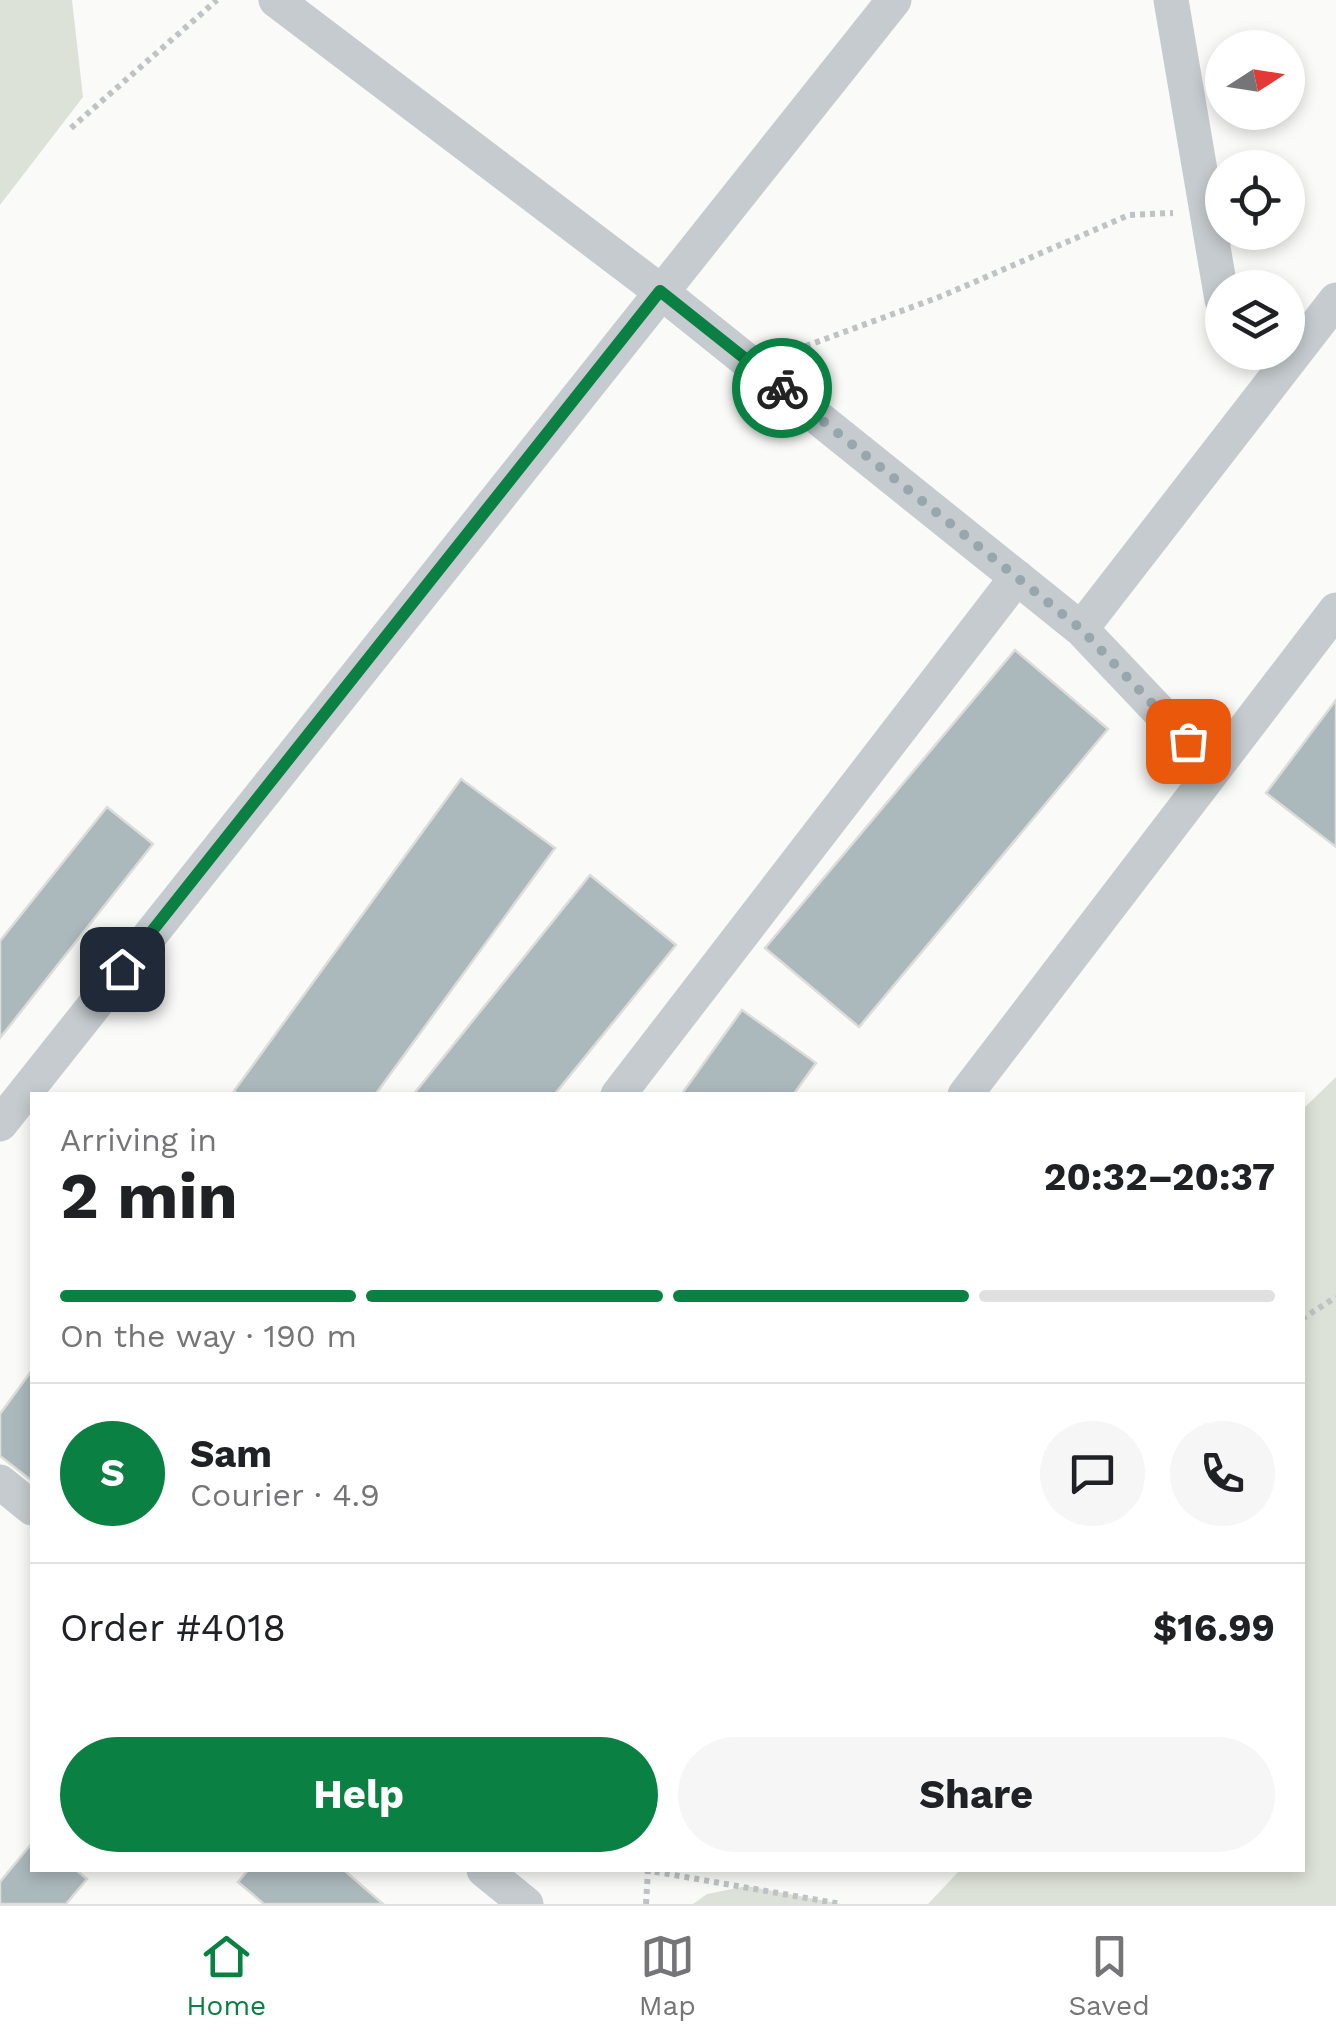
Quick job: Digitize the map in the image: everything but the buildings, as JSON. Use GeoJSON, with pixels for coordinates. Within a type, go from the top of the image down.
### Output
{"type":"FeatureCollection","features":[{"type":"Feature","properties":{"kind":"street"},"geometry":{"type":"LineString","coordinates":[[276,0],[660,291],[1081,629],[1214,769]]}},
{"type":"Feature","properties":{"kind":"street"},"geometry":{"type":"LineString","coordinates":[[0,1124],[894,0]]}},
{"type":"Feature","properties":{"kind":"street"},"geometry":{"type":"LineString","coordinates":[[1171,0],[1205,200]]}},
{"type":"Feature","properties":{"kind":"street"},"geometry":{"type":"LineString","coordinates":[[1305,332],[1336,300]]}},
{"type":"Feature","properties":{"kind":"street"},"geometry":{"type":"LineString","coordinates":[[1081,629],[1270,370]]}},
{"type":"Feature","properties":{"kind":"street"},"geometry":{"type":"LineString","coordinates":[[620,1092],[1017,577]]}},
{"type":"Feature","properties":{"kind":"street"},"geometry":{"type":"LineString","coordinates":[[968,1092],[1336,610]]}},
{"type":"Feature","properties":{"kind":"street"},"geometry":{"type":"LineString","coordinates":[[0,1482],[30,1506]]}},
{"type":"Feature","properties":{"kind":"street"},"geometry":{"type":"LineString","coordinates":[[486,1872],[526,1904]]}},
{"type":"Feature","properties":{"kind":"path"},"geometry":{"type":"LineString","coordinates":[[71,128],[217,0]]}},
{"type":"Feature","properties":{"kind":"path"},"geometry":{"type":"LineString","coordinates":[[754,366],[942,296],[1129,215],[1205,212]]}},
{"type":"Feature","properties":{"kind":"path"},"geometry":{"type":"LineString","coordinates":[[1305,1318],[1336,1297]]}},
{"type":"Feature","properties":{"kind":"path"},"geometry":{"type":"LineString","coordinates":[[646,1904],[647,1872]]}},
{"type":"Feature","properties":{"kind":"path"},"geometry":{"type":"LineString","coordinates":[[658,1872],[841,1904]]}},
{"type":"Feature","properties":{"kind":"shaded area"},"geometry":{"type":"Polygon","coordinates":[[[0,0],[72,0],[83,97],[0,205],[0,0]]]}},
{"type":"Feature","properties":{"kind":"shaded area"},"geometry":{"type":"Polygon","coordinates":[[[1336,1077],[1336,1904],[928,1904],[958,1872],[1305,1872],[1305,1107],[1336,1077]]]}},
{"type":"Feature","properties":{"kind":"shaded area"},"geometry":{"type":"Polygon","coordinates":[[[747,1886],[841,1904],[693,1904],[707,1894],[747,1886]]]}},
{"type":"Feature","properties":{"kind":"way so far"},"geometry":{"type":"LineString","coordinates":[[782,388],[1081,629],[1188,741]]}},
{"type":"Feature","properties":{"kind":"route"},"geometry":{"type":"LineString","coordinates":[[122,969],[660,291],[782,388]]}}]}
